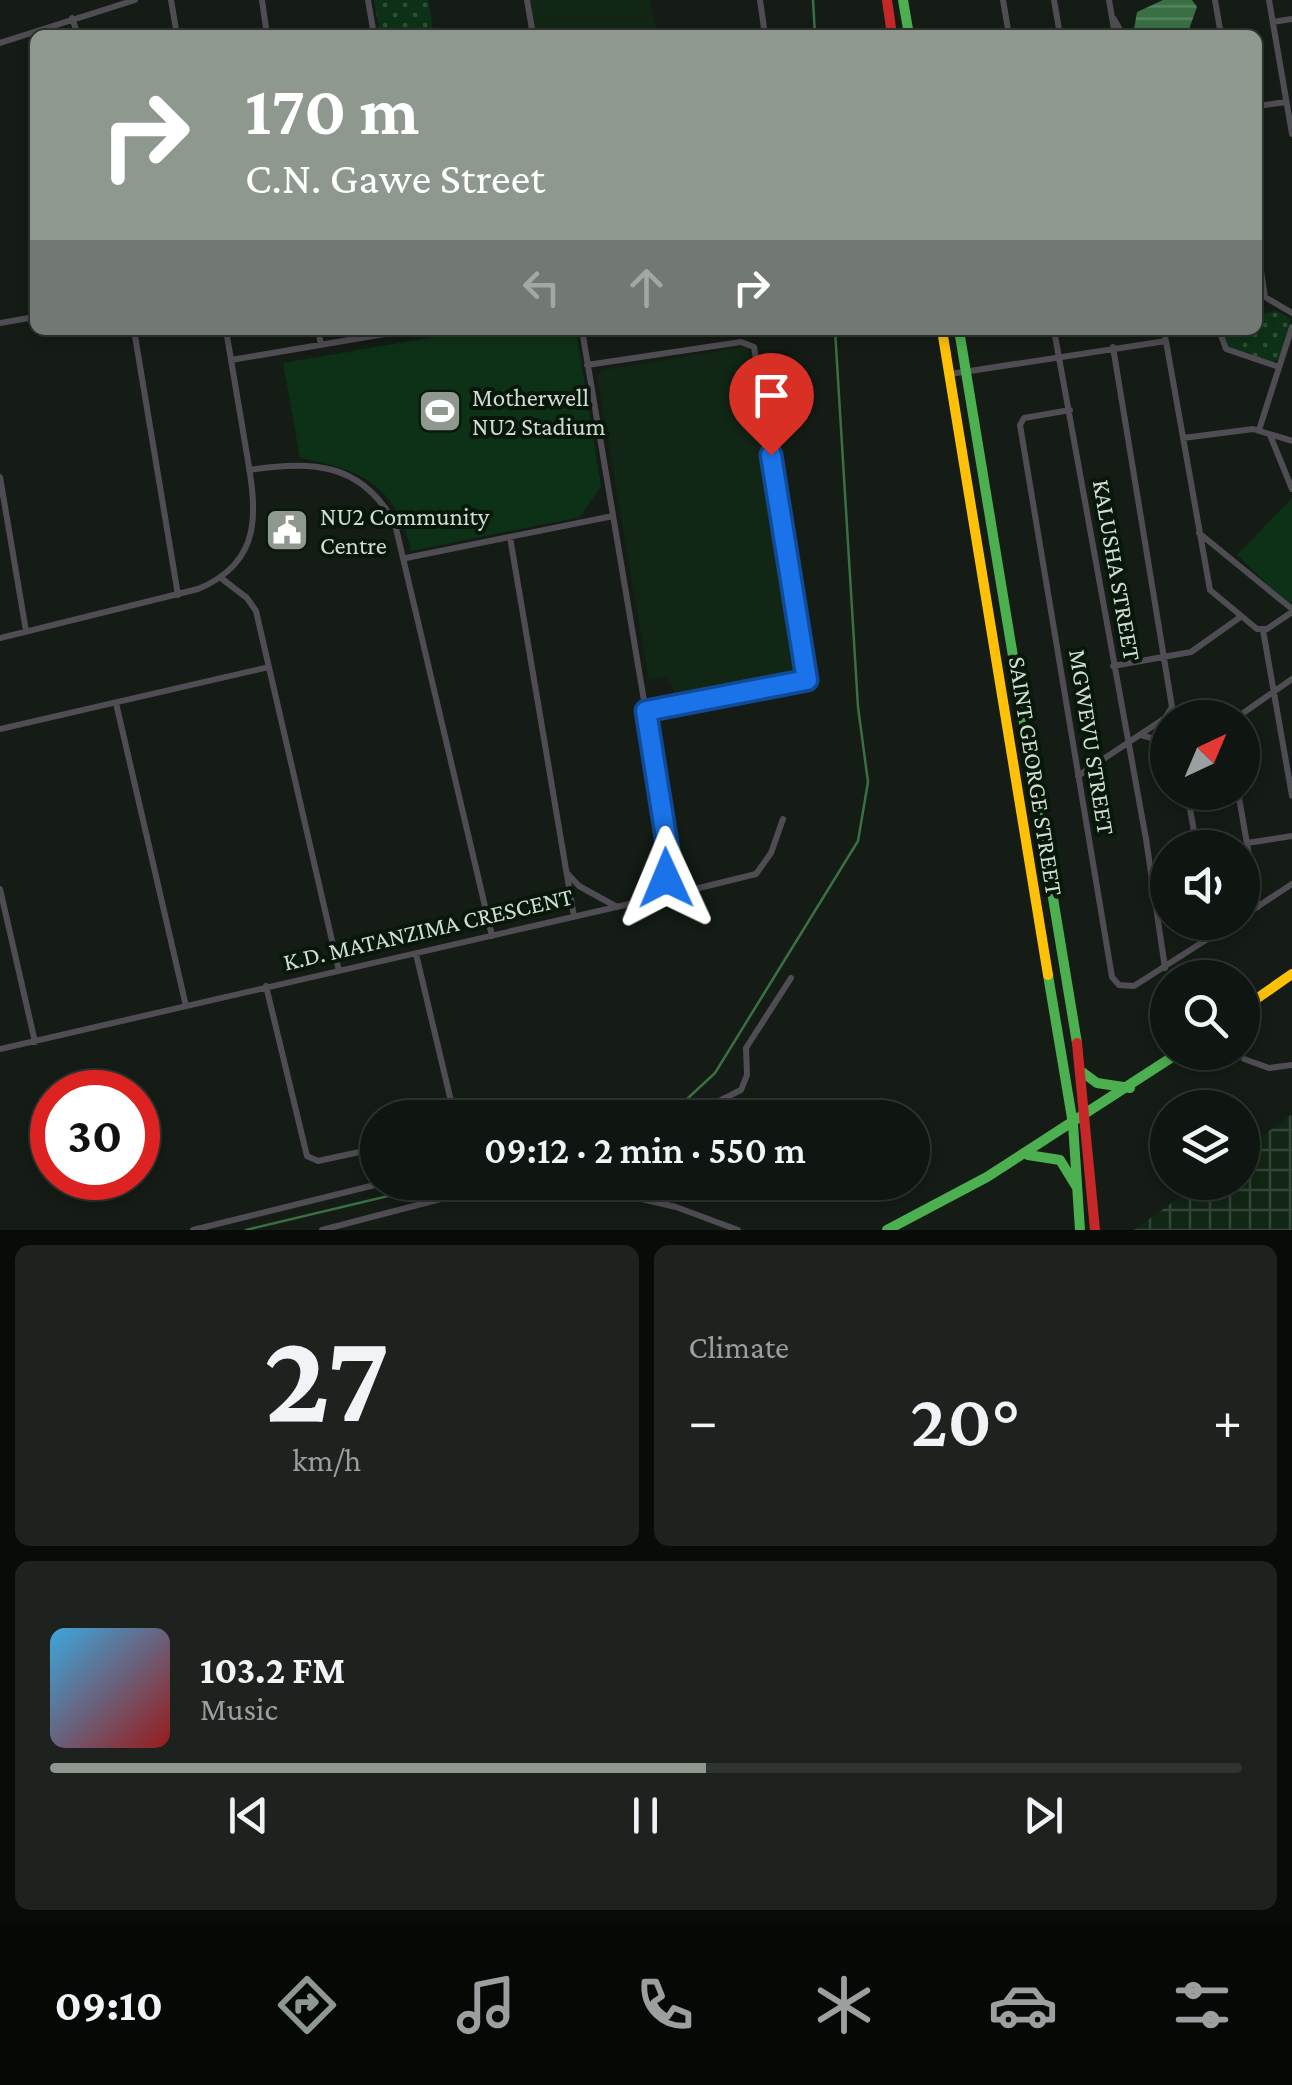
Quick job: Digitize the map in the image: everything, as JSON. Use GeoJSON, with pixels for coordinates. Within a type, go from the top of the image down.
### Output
{"type":"FeatureCollection","features":[{"type":"Feature","properties":{"kind":"main road"},"geometry":{"type":"LineString","coordinates":[[887,0],[891,30]]}},
{"type":"Feature","properties":{"kind":"main road"},"geometry":{"type":"LineString","coordinates":[[903,0],[908,30]]}},
{"type":"Feature","properties":{"kind":"main road","name":"SAINT GEORGE STREET"},"geometry":{"type":"LineString","coordinates":[[943,335],[1073,1124],[1080,1230]]}},
{"type":"Feature","properties":{"kind":"main road","name":"SAINT GEORGE STREET"},"geometry":{"type":"LineString","coordinates":[[960,335],[1087,1116],[1094,1230]]}},
{"type":"Feature","properties":{"kind":"main road"},"geometry":{"type":"LineString","coordinates":[[1260,996],[1292,974]]}},
{"type":"Feature","properties":{"kind":"main road"},"geometry":{"type":"LineString","coordinates":[[1080,1070],[1097,1083],[1130,1088]]}},
{"type":"Feature","properties":{"kind":"main road"},"geometry":{"type":"LineString","coordinates":[[887,1230],[1087,1116],[1155,1070]]}},
{"type":"Feature","properties":{"kind":"main road"},"geometry":{"type":"LineString","coordinates":[[1013,1160],[1035,1153],[1060,1160],[1080,1198]]}},
{"type":"Feature","properties":{"kind":"street"},"geometry":{"type":"LineString","coordinates":[[36,30],[134,0]]}},
{"type":"Feature","properties":{"kind":"street"},"geometry":{"type":"LineString","coordinates":[[171,0],[176,30]]}},
{"type":"Feature","properties":{"kind":"street"},"geometry":{"type":"LineString","coordinates":[[262,0],[267,30]]}},
{"type":"Feature","properties":{"kind":"street"},"geometry":{"type":"LineString","coordinates":[[368,0],[373,30]]}},
{"type":"Feature","properties":{"kind":"street"},"geometry":{"type":"LineString","coordinates":[[527,0],[531,30]]}},
{"type":"Feature","properties":{"kind":"street"},"geometry":{"type":"LineString","coordinates":[[760,0],[764,30]]}},
{"type":"Feature","properties":{"kind":"street"},"geometry":{"type":"LineString","coordinates":[[1003,0],[1008,30]]}},
{"type":"Feature","properties":{"kind":"street"},"geometry":{"type":"LineString","coordinates":[[1054,0],[1059,30]]}},
{"type":"Feature","properties":{"kind":"street"},"geometry":{"type":"LineString","coordinates":[[1109,0],[1114,30]]}},
{"type":"Feature","properties":{"kind":"street"},"geometry":{"type":"LineString","coordinates":[[1215,0],[1220,30]]}},
{"type":"Feature","properties":{"kind":"street"},"geometry":{"type":"LineString","coordinates":[[1269,0],[1292,134]]}},
{"type":"Feature","properties":{"kind":"street"},"geometry":{"type":"LineString","coordinates":[[72,18],[76,30]]}},
{"type":"Feature","properties":{"kind":"street"},"geometry":{"type":"LineString","coordinates":[[1112,18],[1120,30]]}},
{"type":"Feature","properties":{"kind":"street"},"geometry":{"type":"LineString","coordinates":[[1273,22],[1292,19]]}},
{"type":"Feature","properties":{"kind":"street"},"geometry":{"type":"LineString","coordinates":[[0,42],[30,32]]}},
{"type":"Feature","properties":{"kind":"street"},"geometry":{"type":"LineString","coordinates":[[1262,105],[1286,102]]}},
{"type":"Feature","properties":{"kind":"street"},"geometry":{"type":"LineString","coordinates":[[1262,278],[1265,298],[1292,313]]}},
{"type":"Feature","properties":{"kind":"street"},"geometry":{"type":"LineString","coordinates":[[0,323],[30,318]]}},
{"type":"Feature","properties":{"kind":"street"},"geometry":{"type":"LineString","coordinates":[[1259,430],[1292,327]]}},
{"type":"Feature","properties":{"kind":"street"},"geometry":{"type":"LineString","coordinates":[[135,335],[178,595]]}},
{"type":"Feature","properties":{"kind":"street"},"geometry":{"type":"LineString","coordinates":[[0,638],[178,595],[221,578],[240,558],[253,528],[249,470],[227,335]]}},
{"type":"Feature","properties":{"kind":"street"},"geometry":{"type":"LineString","coordinates":[[319,335],[321,345]]}},
{"type":"Feature","properties":{"kind":"street"},"geometry":{"type":"LineString","coordinates":[[231,360],[379,335]]}},
{"type":"Feature","properties":{"kind":"street"},"geometry":{"type":"LineString","coordinates":[[583,335],[668,850],[664,883],[686,890],[756,874],[771,853],[783,820]]}},
{"type":"Feature","properties":{"kind":"street","name":"KALUSHA STREET"},"geometry":{"type":"LineString","coordinates":[[1055,335],[1150,870]]}},
{"type":"Feature","properties":{"kind":"street"},"geometry":{"type":"LineString","coordinates":[[1165,335],[1210,590],[1239,617],[1263,630]]}},
{"type":"Feature","properties":{"kind":"street"},"geometry":{"type":"LineString","coordinates":[[1221,335],[1226,350],[1279,367]]}},
{"type":"Feature","properties":{"kind":"street"},"geometry":{"type":"LineString","coordinates":[[950,374],[1166,341]]}},
{"type":"Feature","properties":{"kind":"street"},"geometry":{"type":"LineString","coordinates":[[586,365],[752,343],[807,680],[646,711]]}},
{"type":"Feature","properties":{"kind":"street"},"geometry":{"type":"LineString","coordinates":[[1113,348],[1170,700]]}},
{"type":"Feature","properties":{"kind":"street","name":"MGWEVU STREET"},"geometry":{"type":"LineString","coordinates":[[1070,410],[1024,418],[1020,425],[1112,977],[1129,987],[1150,976]]}},
{"type":"Feature","properties":{"kind":"street"},"geometry":{"type":"LineString","coordinates":[[1183,438],[1259,430],[1292,441]]}},
{"type":"Feature","properties":{"kind":"street"},"geometry":{"type":"LineString","coordinates":[[1270,434],[1292,489]]}},
{"type":"Feature","properties":{"kind":"street"},"geometry":{"type":"LineString","coordinates":[[249,470],[302,463],[342,473],[364,487],[391,515],[406,558],[492,936]]}},
{"type":"Feature","properties":{"kind":"street"},"geometry":{"type":"LineString","coordinates":[[0,478],[26,631]]}},
{"type":"Feature","properties":{"kind":"street"},"geometry":{"type":"LineString","coordinates":[[406,558],[613,516]]}},
{"type":"Feature","properties":{"kind":"street"},"geometry":{"type":"LineString","coordinates":[[1198,532],[1292,610],[1263,630]]}},
{"type":"Feature","properties":{"kind":"street"},"geometry":{"type":"LineString","coordinates":[[510,536],[574,917]]}},
{"type":"Feature","properties":{"kind":"street"},"geometry":{"type":"LineString","coordinates":[[221,578],[253,604],[339,971]]}},
{"type":"Feature","properties":{"kind":"street"},"geometry":{"type":"LineString","coordinates":[[1112,666],[1194,650],[1239,617]]}},
{"type":"Feature","properties":{"kind":"street"},"geometry":{"type":"LineString","coordinates":[[1263,630],[1292,796]]}},
{"type":"Feature","properties":{"kind":"street"},"geometry":{"type":"LineString","coordinates":[[0,730],[269,667]]}},
{"type":"Feature","properties":{"kind":"street"},"geometry":{"type":"LineString","coordinates":[[1260,702],[1292,679]]}},
{"type":"Feature","properties":{"kind":"street"},"geometry":{"type":"LineString","coordinates":[[116,703],[186,1006]]}},
{"type":"Feature","properties":{"kind":"street"},"geometry":{"type":"LineString","coordinates":[[1078,776],[1150,728]]}},
{"type":"Feature","properties":{"kind":"street"},"geometry":{"type":"LineString","coordinates":[[1140,735],[1150,738]]}},
{"type":"Feature","properties":{"kind":"street"},"geometry":{"type":"LineString","coordinates":[[1260,841],[1292,836]]}},
{"type":"Feature","properties":{"kind":"street"},"geometry":{"type":"LineString","coordinates":[[566,872],[579,886],[617,907]]}},
{"type":"Feature","properties":{"kind":"street","name":"K.D. MATANZIMA CRESCENT"},"geometry":{"type":"LineString","coordinates":[[0,1049],[617,907],[646,899],[664,883]]}},
{"type":"Feature","properties":{"kind":"street"},"geometry":{"type":"LineString","coordinates":[[1260,906],[1292,884]]}},
{"type":"Feature","properties":{"kind":"street"},"geometry":{"type":"LineString","coordinates":[[0,888],[35,1042]]}},
{"type":"Feature","properties":{"kind":"street","name":"MGWEVU STREET"},"geometry":{"type":"LineString","coordinates":[[1176,960],[1207,940]]}},
{"type":"Feature","properties":{"kind":"street"},"geometry":{"type":"LineString","coordinates":[[416,954],[450,1100]]}},
{"type":"Feature","properties":{"kind":"street"},"geometry":{"type":"LineString","coordinates":[[721,1100],[741,1090],[746,1075],[746,1048],[791,978]]}},
{"type":"Feature","properties":{"kind":"street"},"geometry":{"type":"LineString","coordinates":[[266,986],[307,1156],[318,1161],[360,1152]]}},
{"type":"Feature","properties":{"kind":"street"},"geometry":{"type":"LineString","coordinates":[[1260,1065],[1269,1068],[1292,1065]]}},
{"type":"Feature","properties":{"kind":"street"},"geometry":{"type":"LineString","coordinates":[[192,1230],[360,1189]]}},
{"type":"Feature","properties":{"kind":"street"},"geometry":{"type":"LineString","coordinates":[[322,1230],[437,1200]]}},
{"type":"Feature","properties":{"kind":"street"},"geometry":{"type":"LineString","coordinates":[[646,1200],[738,1230]]}},
{"type":"Feature","properties":{"kind":"shaded area"},"geometry":{"type":"Polygon","coordinates":[[[374,0],[428,0],[433,30],[379,30],[374,0]]]}},
{"type":"Feature","properties":{"kind":"shaded area"},"geometry":{"type":"Polygon","coordinates":[[[528,0],[650,0],[657,30],[534,30],[528,0]]]}},
{"type":"Feature","properties":{"kind":"shaded area"},"geometry":{"type":"Polygon","coordinates":[[[1163,0],[1192,0],[1197,7],[1189,30],[1134,30],[1137,12],[1163,0]]]}},
{"type":"Feature","properties":{"kind":"shaded area"},"geometry":{"type":"Polygon","coordinates":[[[1277,311],[1291,319],[1279,358],[1273,362],[1226,346],[1223,335],[1262,335],[1262,313],[1277,311]]]}},
{"type":"Feature","properties":{"kind":"shaded area","name":"Motherwell NU2 Stadium"},"geometry":{"type":"Polygon","coordinates":[[[445,335],[577,335],[601,486],[580,517],[411,551],[396,510],[373,484],[341,468],[300,458],[283,363],[445,335]]]}},
{"type":"Feature","properties":{"kind":"shaded area"},"geometry":{"type":"Polygon","coordinates":[[[748,346],[803,677],[675,699],[673,686],[664,677],[649,680],[597,376],[602,370],[748,346]]]}},
{"type":"Feature","properties":{"kind":"shaded area"},"geometry":{"type":"Polygon","coordinates":[[[1292,498],[1292,608],[1237,555],[1292,498]]]}},
{"type":"Feature","properties":{"kind":"shaded area"},"geometry":{"type":"Polygon","coordinates":[[[1292,1114],[1292,1230],[1134,1230],[1175,1200],[1260,1200],[1260,1138],[1292,1114]]]}},
{"type":"Feature","properties":{"kind":"waterway"},"geometry":{"type":"LineString","coordinates":[[813,0],[815,30]]}},
{"type":"Feature","properties":{"kind":"waterway"},"geometry":{"type":"LineString","coordinates":[[686,1100],[715,1073],[858,841],[868,782],[858,707],[835,335]]}},
{"type":"Feature","properties":{"kind":"waterway"},"geometry":{"type":"LineString","coordinates":[[246,1230],[372,1200]]}},
{"type":"Feature","properties":{"kind":"traffic: fast"},"geometry":{"type":"LineString","coordinates":[[903,0],[908,30]]}},
{"type":"Feature","properties":{"kind":"traffic: fast"},"geometry":{"type":"LineString","coordinates":[[960,335],[1077,1043]]}},
{"type":"Feature","properties":{"kind":"traffic: fast"},"geometry":{"type":"LineString","coordinates":[[1048,975],[1073,1124],[1080,1230]]}},
{"type":"Feature","properties":{"kind":"traffic: fast"},"geometry":{"type":"LineString","coordinates":[[887,1230],[987,1177],[1152,1070]]}},
{"type":"Feature","properties":{"kind":"traffic: fast"},"geometry":{"type":"LineString","coordinates":[[1082,1072],[1097,1083],[1130,1088]]}},
{"type":"Feature","properties":{"kind":"traffic: fast"},"geometry":{"type":"LineString","coordinates":[[1028,1155],[1060,1160],[1076,1186]]}},
{"type":"Feature","properties":{"kind":"traffic: slow"},"geometry":{"type":"LineString","coordinates":[[943,335],[1048,975]]}},
{"type":"Feature","properties":{"kind":"traffic: slow"},"geometry":{"type":"LineString","coordinates":[[1260,996],[1292,974]]}},
{"type":"Feature","properties":{"kind":"traffic: jam"},"geometry":{"type":"LineString","coordinates":[[887,0],[891,30]]}},
{"type":"Feature","properties":{"kind":"traffic: jam"},"geometry":{"type":"LineString","coordinates":[[1077,1043],[1095,1230]]}},
{"type":"Feature","properties":{"kind":"place","name":"Motherwell NU2 Stadium"},"geometry":{"type":"Point","coordinates":[440,411]}},
{"type":"Feature","properties":{"kind":"place","name":"NU2 Community Centre"},"geometry":{"type":"Point","coordinates":[287,530]}},
{"type":"Feature","properties":{"kind":"route"},"geometry":{"type":"LineString","coordinates":[[666,878],[670,860],[646,711],[807,680],[771,455]]}}]}
